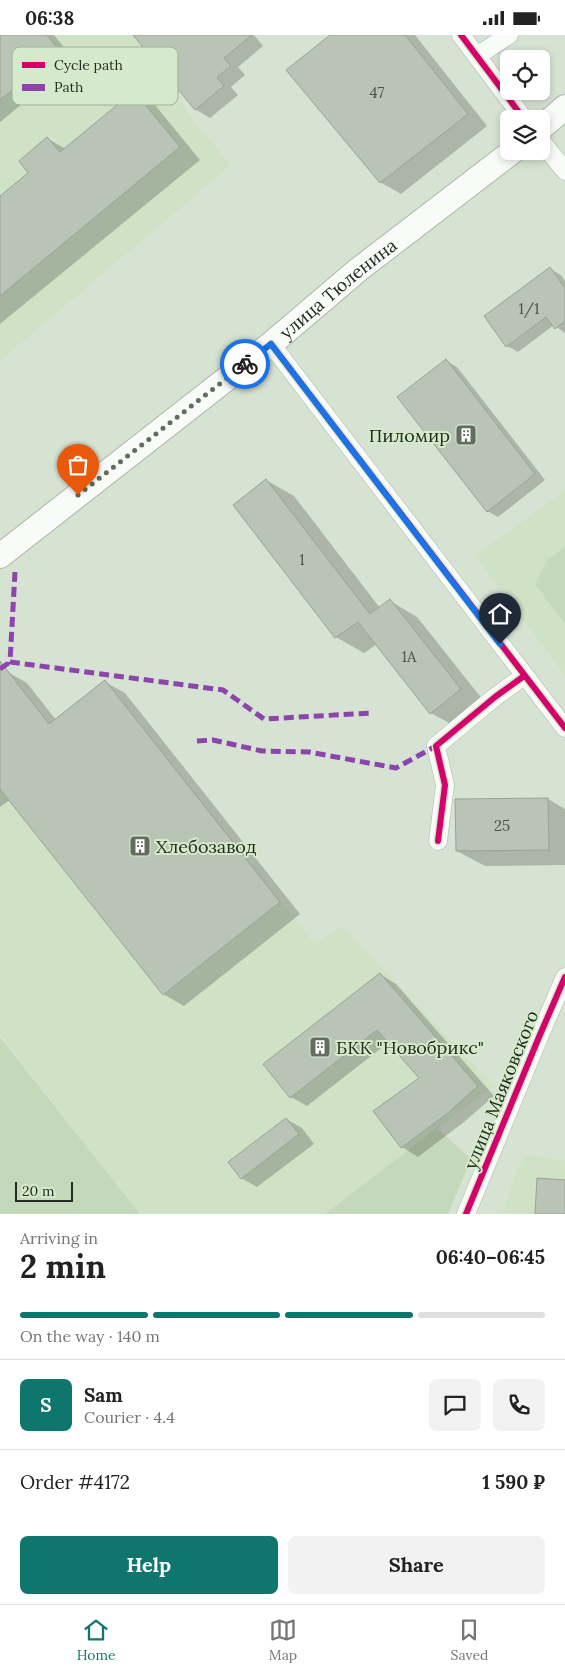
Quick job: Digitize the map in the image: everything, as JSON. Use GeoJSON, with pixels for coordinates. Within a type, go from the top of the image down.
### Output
{"type":"FeatureCollection","features":[{"type":"Feature","properties":{"kind":"main road"},"geometry":{"type":"LineString","coordinates":[[550,120],[565,107]]}},
{"type":"Feature","properties":{"kind":"main road","name":"улица Тюленина"},"geometry":{"type":"LineString","coordinates":[[0,556],[271,344],[358,270],[500,160]]}},
{"type":"Feature","properties":{"kind":"street"},"geometry":{"type":"LineString","coordinates":[[461,35],[517,110]]}},
{"type":"Feature","properties":{"kind":"street"},"geometry":{"type":"LineString","coordinates":[[477,56],[509,35]]}},
{"type":"Feature","properties":{"kind":"street"},"geometry":{"type":"LineString","coordinates":[[550,151],[563,166]]}},
{"type":"Feature","properties":{"kind":"street"},"geometry":{"type":"LineString","coordinates":[[271,344],[565,727]]}},
{"type":"Feature","properties":{"kind":"street"},"geometry":{"type":"LineString","coordinates":[[438,841],[445,785],[436,746],[495,697],[524,676]]}},
{"type":"Feature","properties":{"kind":"street","name":"улица Маяковского"},"geometry":{"type":"LineString","coordinates":[[466,1214],[565,977]]}},
{"type":"Feature","properties":{"kind":"shaded area"},"geometry":{"type":"Polygon","coordinates":[[[0,35],[133,35],[143,47],[12,47],[12,105],[178,105],[178,98],[193,120],[231,165],[0,361],[0,35]]]}},
{"type":"Feature","properties":{"kind":"shaded area"},"geometry":{"type":"Polygon","coordinates":[[[565,490],[565,675],[475,556],[565,490]]]}},
{"type":"Feature","properties":{"kind":"shaded area"},"geometry":{"type":"Polygon","coordinates":[[[565,547],[565,624],[535,584],[547,560],[565,547]]]}},
{"type":"Feature","properties":{"kind":"shaded area"},"geometry":{"type":"Polygon","coordinates":[[[6,669],[49,724],[105,680],[314,943],[343,926],[494,1086],[325,1214],[140,1214],[0,1034],[0,674],[6,669]]]}},
{"type":"Feature","properties":{"kind":"shaded area"},"geometry":{"type":"Polygon","coordinates":[[[0,1037],[140,1214],[0,1214],[0,1037]]]}},
{"type":"Feature","properties":{"kind":"shaded area"},"geometry":{"type":"Polygon","coordinates":[[[437,1128],[471,1159],[448,1214],[325,1214],[437,1128]]]}},
{"type":"Feature","properties":{"kind":"shaded area"},"geometry":{"type":"Polygon","coordinates":[[[525,1154],[565,1161],[565,1214],[502,1214],[513,1180],[525,1154]]]}},
{"type":"Feature","properties":{"kind":"building"},"geometry":{"type":"Polygon","coordinates":[[[0,35],[47,35],[56,47],[12,47],[12,90],[0,100],[0,35]]]}},
{"type":"Feature","properties":{"kind":"building"},"geometry":{"type":"Polygon","coordinates":[[[133,35],[252,35],[224,58],[231,66],[217,77],[224,86],[195,110],[178,89],[178,47],[143,47],[133,35]]]}},
{"type":"Feature","properties":{"kind":"building"},"geometry":{"type":"Polygon","coordinates":[[[330,35],[405,35],[468,114],[380,183],[286,70],[330,35]]]}},
{"type":"Feature","properties":{"kind":"building"},"geometry":{"type":"Polygon","coordinates":[[[117,105],[146,105],[180,147],[0,296],[0,196],[28,173],[19,161],[47,137],[60,152],[117,105]]]}},
{"type":"Feature","properties":{"kind":"building"},"geometry":{"type":"Polygon","coordinates":[[[550,267],[565,288],[565,321],[555,329],[546,317],[506,347],[484,316],[550,267]]]}},
{"type":"Feature","properties":{"kind":"building","name":"Пиломир"},"geometry":{"type":"Polygon","coordinates":[[[446,359],[535,474],[487,512],[397,397],[446,359]]]}},
{"type":"Feature","properties":{"kind":"building"},"geometry":{"type":"Polygon","coordinates":[[[266,479],[370,614],[390,599],[461,689],[430,714],[358,622],[335,638],[233,505],[266,479]]]}},
{"type":"Feature","properties":{"kind":"building","name":"Хлебозавод"},"geometry":{"type":"Polygon","coordinates":[[[0,661],[49,724],[105,680],[280,902],[163,995],[0,789],[0,661]]]}},
{"type":"Feature","properties":{"kind":"building"},"geometry":{"type":"Polygon","coordinates":[[[548,798],[549,850],[456,851],[455,799],[548,798]]]}},
{"type":"Feature","properties":{"kind":"building","name":"БКК \"Новобрикс\""},"geometry":{"type":"Polygon","coordinates":[[[380,973],[478,1086],[448,1113],[401,1148],[373,1111],[419,1078],[377,1030],[290,1098],[263,1064],[380,973]]]}},
{"type":"Feature","properties":{"kind":"building"},"geometry":{"type":"Polygon","coordinates":[[[286,1118],[299,1134],[241,1179],[228,1162],[286,1118]]]}},
{"type":"Feature","properties":{"kind":"building"},"geometry":{"type":"Polygon","coordinates":[[[537,1178],[565,1180],[565,1214],[535,1214],[537,1178]]]}},
{"type":"Feature","properties":{"kind":"marked path"},"geometry":{"type":"LineString","coordinates":[[15,572],[10,662],[223,690],[264,719],[371,713]]}},
{"type":"Feature","properties":{"kind":"marked path"},"geometry":{"type":"LineString","coordinates":[[0,669],[10,662]]}},
{"type":"Feature","properties":{"kind":"marked path"},"geometry":{"type":"LineString","coordinates":[[197,741],[213,740],[262,751],[309,752],[396,768],[436,746]]}},
{"type":"Feature","properties":{"kind":"cycle path"},"geometry":{"type":"LineString","coordinates":[[461,35],[517,110]]}},
{"type":"Feature","properties":{"kind":"cycle path"},"geometry":{"type":"LineString","coordinates":[[271,344],[565,728]]}},
{"type":"Feature","properties":{"kind":"cycle path"},"geometry":{"type":"LineString","coordinates":[[438,841],[445,785],[436,746],[495,697],[524,676]]}},
{"type":"Feature","properties":{"kind":"cycle path"},"geometry":{"type":"LineString","coordinates":[[466,1214],[565,977]]}},
{"type":"Feature","properties":{"kind":"way so far"},"geometry":{"type":"LineString","coordinates":[[78,495],[245,364]]}},
{"type":"Feature","properties":{"kind":"place","name":"Пиломир"},"geometry":{"type":"Point","coordinates":[466,435]}},
{"type":"Feature","properties":{"kind":"place","name":"Хлебозавод"},"geometry":{"type":"Point","coordinates":[140,846]}},
{"type":"Feature","properties":{"kind":"place","name":"БКК \"Новобрикс\""},"geometry":{"type":"Point","coordinates":[320,1047]}},
{"type":"Feature","properties":{"kind":"route"},"geometry":{"type":"LineString","coordinates":[[245,364],[271,344],[500,644]]}}]}
